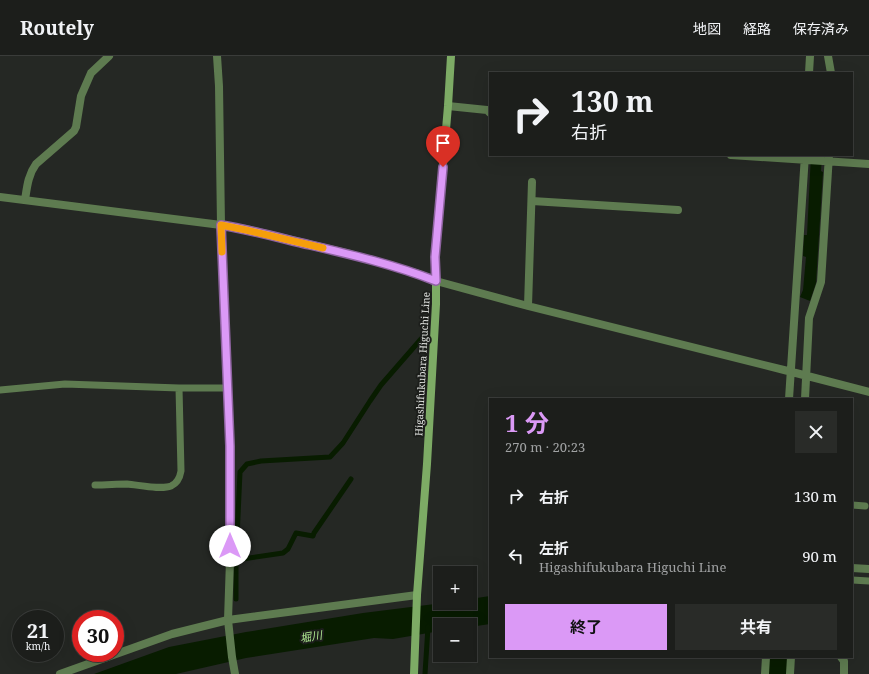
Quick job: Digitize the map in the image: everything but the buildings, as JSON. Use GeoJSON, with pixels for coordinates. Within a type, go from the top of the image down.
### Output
{"type":"FeatureCollection","features":[{"type":"Feature","properties":{"kind":"main road","name":"Higashifukubara Higuchi Line"},"geometry":{"type":"LineString","coordinates":[[414,674],[417,599],[427,464],[436,281],[435,257],[451,56]]}},
{"type":"Feature","properties":{"kind":"street"},"geometry":{"type":"LineString","coordinates":[[25,200],[28,180],[32,170],[36,164],[74,131],[82,96],[91,73],[109,56]]}},
{"type":"Feature","properties":{"kind":"street"},"geometry":{"type":"LineString","coordinates":[[217,56],[219,86],[221,225],[230,446],[230,560],[228,620],[235,674]]}},
{"type":"Feature","properties":{"kind":"street"},"geometry":{"type":"LineString","coordinates":[[809,72],[810,56]]}},
{"type":"Feature","properties":{"kind":"street"},"geometry":{"type":"LineString","coordinates":[[828,56],[831,72]]}},
{"type":"Feature","properties":{"kind":"street"},"geometry":{"type":"LineString","coordinates":[[448,106],[487,110],[489,112]]}},
{"type":"Feature","properties":{"kind":"street"},"geometry":{"type":"LineString","coordinates":[[756,156],[827,159],[869,164]]}},
{"type":"Feature","properties":{"kind":"street"},"geometry":{"type":"LineString","coordinates":[[789,398],[806,158]]}},
{"type":"Feature","properties":{"kind":"street"},"geometry":{"type":"LineString","coordinates":[[805,398],[809,318],[821,282],[827,159]]}},
{"type":"Feature","properties":{"kind":"street"},"geometry":{"type":"LineString","coordinates":[[528,306],[532,182]]}},
{"type":"Feature","properties":{"kind":"street"},"geometry":{"type":"LineString","coordinates":[[0,197],[221,225],[246,230],[350,254],[416,273],[436,281],[528,306],[869,392]]}},
{"type":"Feature","properties":{"kind":"street"},"geometry":{"type":"LineString","coordinates":[[532,201],[678,210]]}},
{"type":"Feature","properties":{"kind":"street"},"geometry":{"type":"LineString","coordinates":[[853,568],[869,569]]}},
{"type":"Feature","properties":{"kind":"street"},"geometry":{"type":"LineString","coordinates":[[60,674],[172,634],[228,620],[417,599]]}},
{"type":"Feature","properties":{"kind":"street"},"geometry":{"type":"LineString","coordinates":[[765,674],[766,658]]}},
{"type":"Feature","properties":{"kind":"street"},"geometry":{"type":"LineString","coordinates":[[790,674],[791,658]]}},
{"type":"Feature","properties":{"kind":"street"},"geometry":{"type":"LineString","coordinates":[[842,658],[844,661],[844,674]]}},
{"type":"Feature","properties":{"kind":"lane"},"geometry":{"type":"LineString","coordinates":[[0,390],[65,384],[227,388]]}},
{"type":"Feature","properties":{"kind":"lane"},"geometry":{"type":"LineString","coordinates":[[95,485],[126,484],[164,488],[172,486],[176,483],[180,477],[181,471],[179,388]]}},
{"type":"Feature","properties":{"kind":"lane"},"geometry":{"type":"LineString","coordinates":[[853,505],[865,506]]}},
{"type":"Feature","properties":{"kind":"lane"},"geometry":{"type":"LineString","coordinates":[[853,580],[869,581]]}},
{"type":"Feature","properties":{"kind":"water"},"geometry":{"type":"Polygon","coordinates":[[[811,156],[822,156],[821,171],[823,172],[816,283],[810,301],[800,297],[803,290],[806,257],[803,256],[804,235],[807,235],[811,156]]]}},
{"type":"Feature","properties":{"kind":"water","name":"堀川"},"geometry":{"type":"Polygon","coordinates":[[[489,596],[489,624],[477,626],[477,618],[433,618],[433,632],[393,639],[374,638],[246,658],[176,674],[94,674],[169,647],[246,632],[363,613],[433,604],[433,610],[477,610],[477,598],[489,596]]]}},
{"type":"Feature","properties":{"kind":"waterway"},"geometry":{"type":"LineString","coordinates":[[236,599],[236,560],[240,472],[247,464],[261,461],[330,457],[343,443],[381,385],[421,339]]}},
{"type":"Feature","properties":{"kind":"waterway"},"geometry":{"type":"LineString","coordinates":[[236,560],[283,553],[288,549],[296,533],[313,536],[351,479]]}},
{"type":"Feature","properties":{"kind":"waterway"},"geometry":{"type":"LineString","coordinates":[[425,674],[428,627]]}},
{"type":"Feature","properties":{"kind":"waterway"},"geometry":{"type":"LineString","coordinates":[[779,674],[780,658]]}},
{"type":"Feature","properties":{"kind":"slow traffic"},"geometry":{"type":"LineString","coordinates":[[222,252],[221,225],[323,248]]}},
{"type":"Feature","properties":{"kind":"route"},"geometry":{"type":"LineString","coordinates":[[230,546],[230,446],[221,225],[350,254],[416,273],[436,281],[435,257],[443,167]]}}]}
